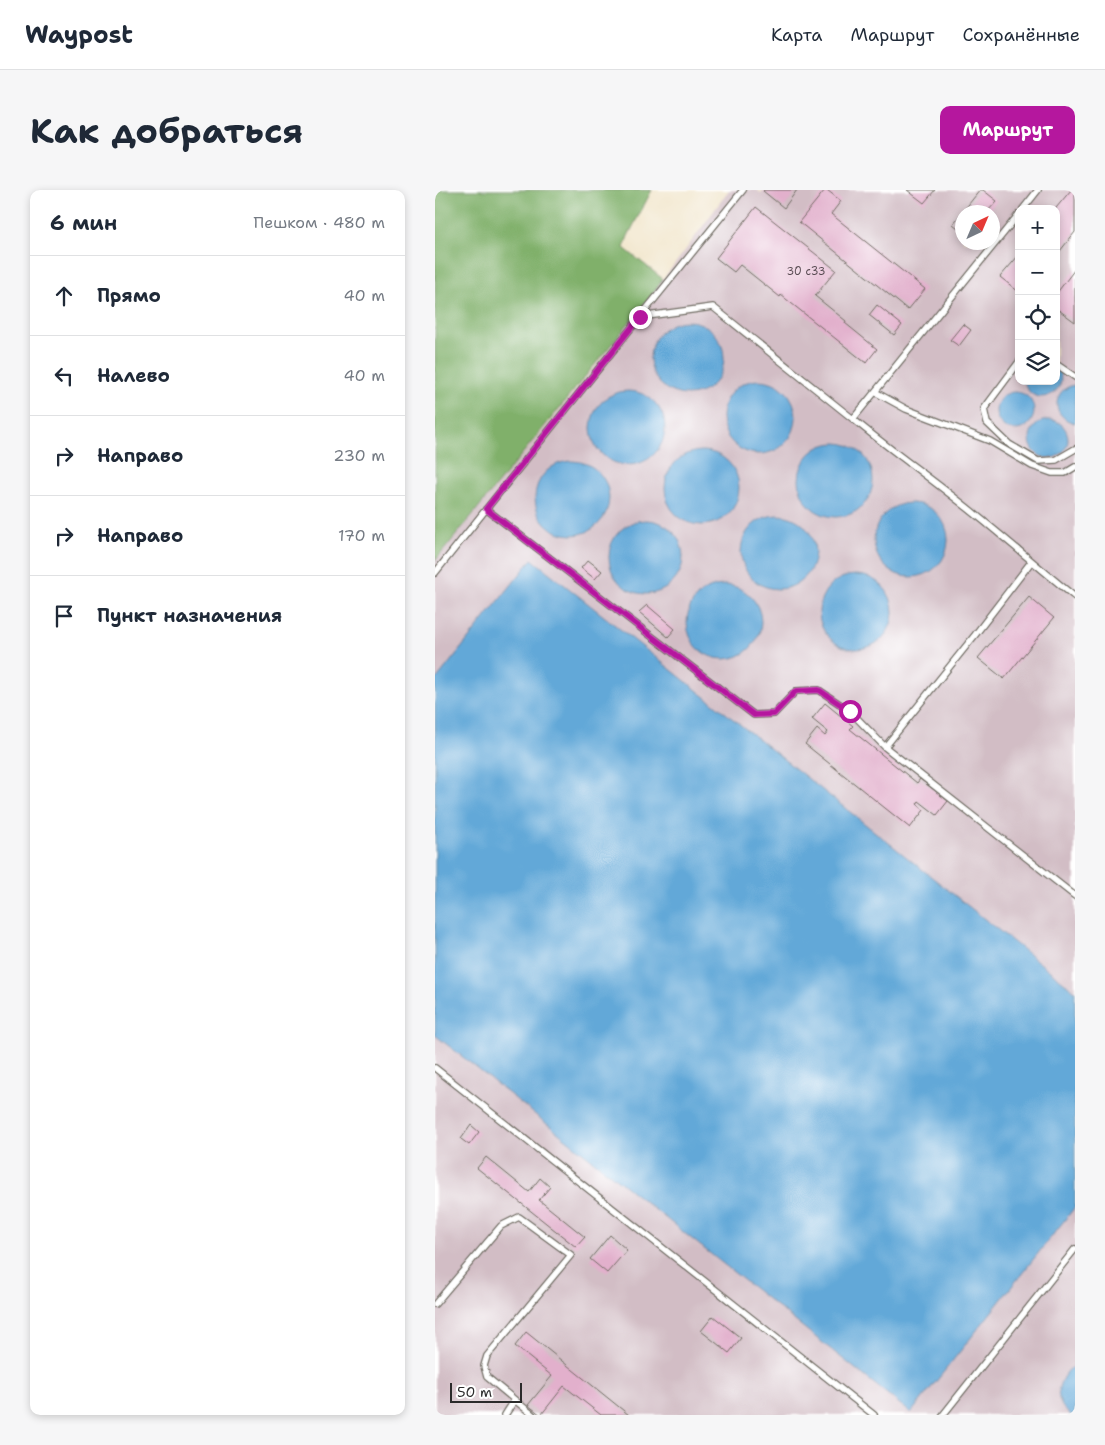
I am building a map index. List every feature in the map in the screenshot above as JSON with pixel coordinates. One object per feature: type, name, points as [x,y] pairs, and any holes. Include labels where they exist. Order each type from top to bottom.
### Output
[{"type":"lane","points":[[435,573],[743,190]]},
{"type":"lane","points":[[1026,205],[1038,190]]},
{"type":"lane","points":[[853,419],[1015,219]]},
{"type":"lane","points":[[640,317],[713,307],[890,450],[979,517],[1075,597]]},
{"type":"lane","points":[[1015,367],[984,409],[987,424],[1009,444],[1038,461],[1056,460],[1075,449]]},
{"type":"lane","points":[[1060,367],[1075,377]]},
{"type":"lane","points":[[875,392],[905,409],[990,441],[1031,466],[1052,473],[1065,473],[1075,467]]},
{"type":"lane","points":[[486,509],[754,715],[774,714],[796,691],[819,690],[850,711],[885,747],[1075,896]]},
{"type":"lane","points":[[885,747],[1031,562]]},
{"type":"lane","points":[[435,1068],[874,1415]]},
{"type":"lane","points":[[435,1304],[501,1226],[519,1217],[571,1255],[487,1356],[484,1366],[487,1377],[533,1415]]},
{"type":"lane","points":[[943,1415],[1075,1249]]},
{"type":"lane","points":[[505,1415],[514,1401]]},
{"type":"shaded area","points":[[729,190],[757,190],[761,193],[763,190],[1075,190],[1075,1415],[435,1415],[435,561],[593,369],[684,252]]},
{"type":"green space","points":[[435,190],[652,190],[628,236],[624,248],[663,279],[435,561]]},
{"type":"water","points":[[680,321],[694,321],[708,327],[718,337],[724,351],[722,372],[708,389],[694,395],[680,395],[666,389],[656,379],[650,365],[650,351],[656,337],[666,327]]},
{"type":"water","points":[[752,380],[766,380],[780,386],[790,396],[796,410],[794,431],[780,448],[766,454],[752,454],[738,448],[728,438],[722,424],[722,410],[728,396],[738,386]]},
{"type":"water","points":[[1026,385],[1059,385],[1050,395],[1043,397],[1035,396],[1028,391]]},
{"type":"water","points":[[1075,385],[1075,423],[1061,416],[1057,404],[1061,392]]},
{"type":"water","points":[[621,391],[635,391],[649,397],[659,407],[665,421],[663,442],[649,459],[635,465],[621,465],[607,459],[597,449],[591,435],[591,421],[597,407],[607,397]]},
{"type":"water","points":[[1015,392],[1028,398],[1034,411],[1028,424],[1015,430],[1002,424],[996,411],[1002,398]]},
{"type":"water","points":[[1049,420],[1062,426],[1068,439],[1062,452],[1049,458],[1036,452],[1030,439],[1036,426]]},
{"type":"water","points":[[829,443],[843,443],[857,449],[867,459],[873,473],[871,494],[857,511],[843,517],[829,517],[815,511],[805,501],[799,487],[799,473],[805,459],[815,449]]},
{"type":"water","points":[[695,451],[709,451],[723,457],[733,467],[739,481],[737,502],[723,519],[709,525],[695,525],[681,519],[671,509],[665,495],[665,481],[671,467],[681,457]]},
{"type":"water","points":[[565,461],[579,461],[593,467],[603,477],[609,491],[607,512],[593,529],[579,535],[565,535],[551,529],[541,519],[535,505],[535,491],[541,477],[551,467]]},
{"type":"water","points":[[904,503],[918,503],[932,509],[942,519],[948,533],[946,554],[932,571],[918,577],[904,577],[890,571],[880,561],[874,547],[874,533],[880,519],[890,509]]},
{"type":"water","points":[[771,515],[785,515],[799,521],[809,531],[815,545],[813,566],[799,583],[785,589],[771,589],[757,583],[747,573],[741,559],[741,545],[747,531],[757,521]]},
{"type":"water","points":[[639,520],[653,520],[667,526],[677,536],[683,550],[681,571],[667,588],[653,594],[639,594],[625,588],[615,578],[609,564],[609,550],[615,536],[625,526]]},
{"type":"water","points":[[532,559],[1075,991],[1075,1207],[911,1413],[435,1035],[435,681]]},
{"type":"water","points":[[849,575],[863,575],[877,581],[887,591],[893,605],[891,626],[877,643],[863,649],[849,649],[835,643],[825,633],[819,619],[819,605],[825,591],[835,581]]},
{"type":"water","points":[[717,585],[731,585],[745,591],[755,601],[761,615],[759,636],[745,653],[731,659],[717,659],[703,653],[693,643],[687,629],[687,615],[693,601],[703,591]]},
{"type":"water","points":[[1075,1365],[1075,1415],[1071,1415],[1061,1403],[1059,1390],[1064,1376]]},
{"type":"building","points":[[764,190],[797,190],[784,208]]},
{"type":"building","points":[[825,190],[841,201],[831,214],[925,289],[908,310],[799,222]]},
{"type":"building","points":[[907,190],[935,190],[924,203]]},
{"type":"building","points":[[980,190],[983,190],[997,201],[993,205],[968,205]]},
{"type":"building","points":[[1071,190],[1075,190],[1075,232],[1060,251],[1060,205]]},
{"type":"building","points":[[756,207],[836,270],[815,296],[877,349],[866,363],[740,265],[734,272],[716,258]]},
{"type":"building","points":[[1015,260],[1015,289],[1000,277]]},
{"type":"building","points":[[1075,269],[1075,322],[1060,311],[1060,289]]},
{"type":"building","points":[[877,305],[902,325],[894,335],[869,315]]},
{"type":"building","points":[[963,324],[971,330],[959,346],[950,340]]},
{"type":"building","points":[[588,560],[602,571],[595,579],[581,568]]},
{"type":"building","points":[[1029,597],[1054,618],[1004,679],[978,658]]},
{"type":"building","points":[[647,605],[675,629],[668,637],[639,612]]},
{"type":"building","points":[[825,703],[853,726],[850,729],[917,783],[920,779],[948,801],[937,815],[919,801],[917,804],[924,810],[910,828],[805,744],[817,729],[825,736],[828,732],[812,719]]},
{"type":"building","points":[[471,1125],[479,1132],[469,1145],[461,1139]]},
{"type":"building","points":[[486,1157],[529,1192],[540,1178],[550,1187],[539,1200],[585,1237],[576,1247],[477,1168]]},
{"type":"building","points":[[610,1235],[627,1250],[607,1273],[590,1259]]},
{"type":"building","points":[[713,1316],[741,1338],[729,1353],[701,1331]]},
{"type":"building","points":[[526,1332],[629,1415],[601,1415],[564,1386],[541,1415],[528,1405],[552,1376],[515,1346]]},
{"type":"route","points":[[640,317],[486,509],[754,715],[774,714],[796,691],[819,690],[850,711]]}]
